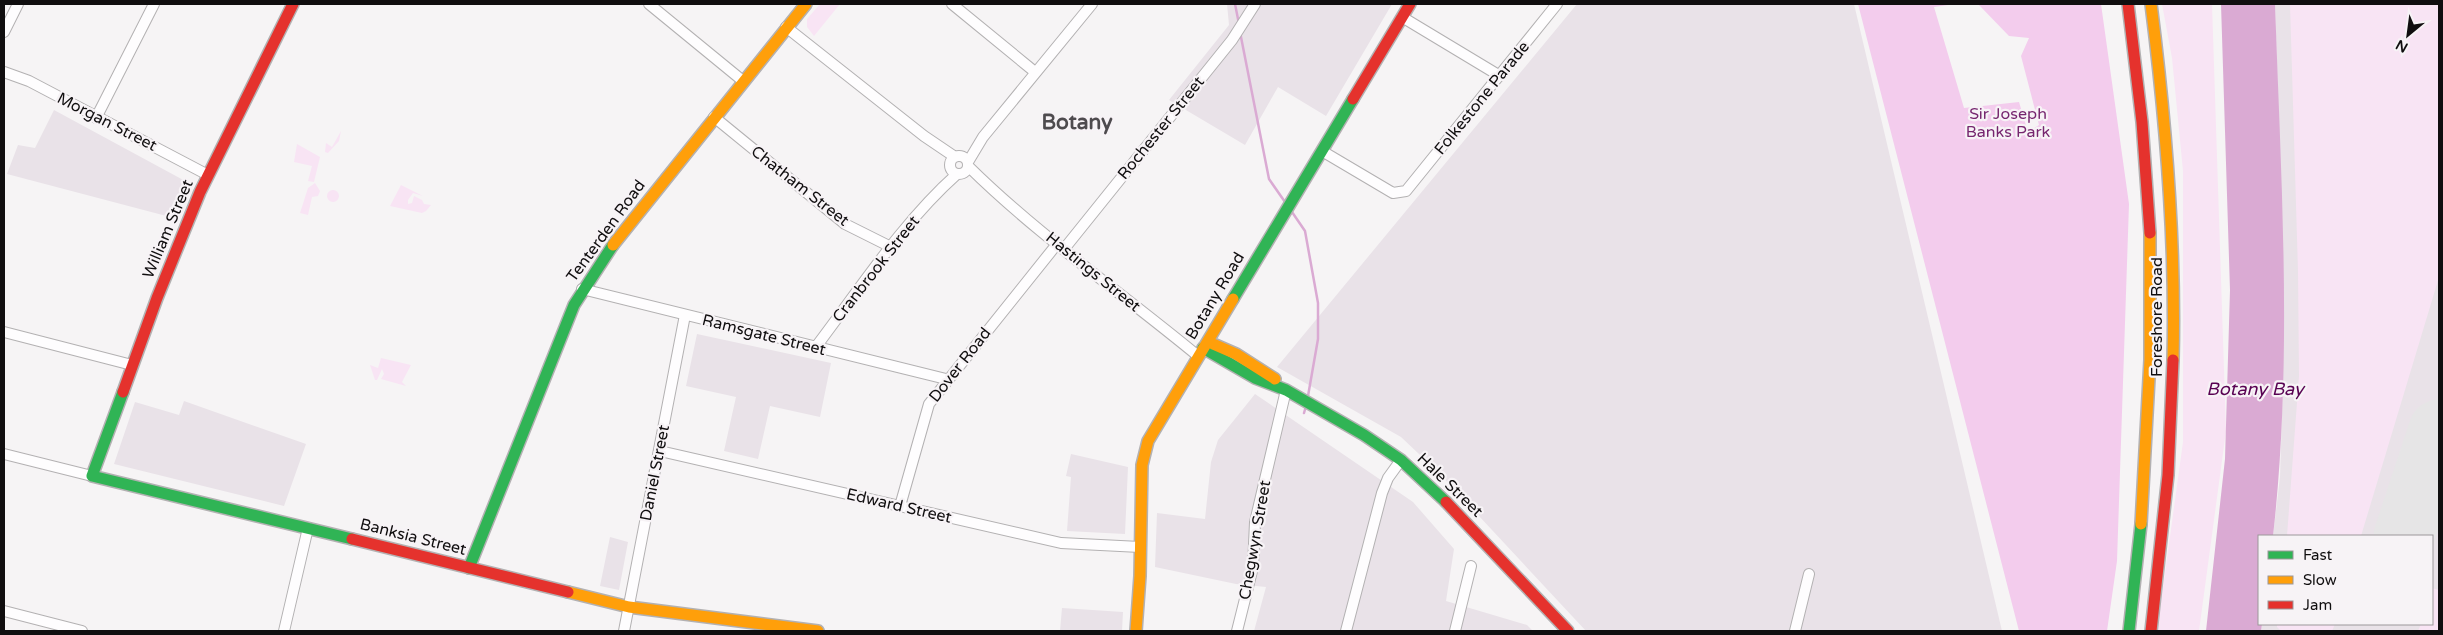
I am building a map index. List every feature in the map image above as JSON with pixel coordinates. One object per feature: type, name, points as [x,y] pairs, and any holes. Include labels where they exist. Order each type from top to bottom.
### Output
[{"type":"street","points":[[4,32],[18,4]]},
{"type":"street","points":[[96,118],[154,4]]},
{"type":"street","name":"William Street","points":[[92,476],[160,290],[208,175],[293,4]]},
{"type":"street","points":[[649,4],[743,81]]},
{"type":"street","name":"Tenterden Road","points":[[469,568],[582,289],[596,268],[714,117],[806,4]]},
{"type":"street","points":[[952,4],[1035,72]]},
{"type":"street","name":"Cranbrook Street","points":[[815,348],[891,247],[1092,4]]},
{"type":"street","name":"Rochester Street","points":[[1061,247],[1232,40],[1255,4]]},
{"type":"street","name":"Botany Road","points":[[1136,631],[1142,464],[1144,453],[1154,429],[1410,4]]},
{"type":"street","name":"Folkestone Parade","points":[[1322,150],[1393,193],[1406,191],[1557,4]]},
{"type":"street","name":"Foreshore Road","points":[[2128,4],[2138,83],[2148,204],[2152,320],[2144,497],[2129,631]]},
{"type":"street","name":"Foreshore Road","points":[[2150,4],[2162,80],[2172,202],[2176,320],[2166,499],[2151,631]]},
{"type":"street","points":[[1402,17],[1500,76]]},
{"type":"street","name":"Hastings Street","points":[[786,27],[990,188],[1061,247],[1203,348]]},
{"type":"street","name":"Morgan Street","points":[[4,72],[29,81],[96,118],[208,175]]},
{"type":"street","name":"Chatham Street","points":[[714,117],[845,224],[891,247]]},
{"type":"street","name":"Dover Road","points":[[900,506],[928,404],[946,379],[1061,247]]},
{"type":"street","name":"Ramsgate Street","points":[[582,289],[946,379]]},
{"type":"street","name":"Daniel Street","points":[[624,631],[685,315]]},
{"type":"street","points":[[4,332],[132,365]]},
{"type":"street","name":"Hale Street","points":[[1203,348],[1255,378],[1286,390],[1364,435],[1398,464],[1428,482],[1568,631]]},
{"type":"street","name":"Chegwyn Street","points":[[1237,631],[1253,567],[1254,522],[1286,390]]},
{"type":"street","name":"Edward Street","points":[[660,451],[1061,543],[1140,548]]},
{"type":"street","name":"Banksia Street","points":[[4,454],[629,607],[818,631]]},
{"type":"street","points":[[1346,631],[1386,481],[1398,464]]},
{"type":"street","points":[[284,631],[308,528]]},
{"type":"street","points":[[1455,631],[1471,566]]},
{"type":"street","points":[[1795,631],[1809,574]]},
{"type":"street","points":[[4,611],[82,631]]},
{"type":"shaded area","points":[[820,4],[840,4],[814,36],[807,27],[807,19]]},
{"type":"shaded area","points":[[1227,4],[1392,4],[1326,116],[1278,87],[1245,145],[1169,100],[1229,25]]},
{"type":"shaded area","points":[[1577,4],[1854,4],[2002,631],[1586,631],[1438,472],[1401,437],[1277,367]]},
{"type":"shaded area","points":[[2162,4],[2212,4],[2226,431],[2199,631],[2157,631],[2183,442],[2183,171],[2172,58]]},
{"type":"shaded area","points":[[2275,4],[2439,4],[2439,631],[2261,631],[2262,625],[2433,625],[2433,535],[2273,535],[2280,477],[2283,383],[2283,260]]},
{"type":"shaded area","points":[[2290,4],[2439,4],[2439,277],[2361,535],[2287,535],[2299,376],[2298,271]]},
{"type":"shaded area","points":[[54,110],[187,182],[174,218],[7,174],[18,145],[35,148]]},
{"type":"shaded area","points":[[341,131],[339,141],[328,153],[325,152],[326,143],[332,147]]},
{"type":"shaded area","points":[[297,144],[320,157],[314,182],[308,181],[312,166],[294,162]]},
{"type":"shaded area","points":[[315,183],[320,191],[318,196],[312,197],[308,215],[300,213],[308,188]]},
{"type":"shaded area","points":[[401,185],[423,196],[413,193],[408,200],[408,204],[412,203],[414,196],[422,200],[424,204],[431,205],[426,211],[422,213],[390,206]]},
{"type":"shaded area","points":[[331,190],[335,190],[339,196],[335,202],[331,202],[327,198],[327,194]]},
{"type":"shaded area","points":[[697,334],[831,363],[820,417],[770,406],[758,459],[724,451],[736,397],[686,386]]},
{"type":"shaded area","points":[[381,358],[411,365],[402,382],[406,386],[381,379],[384,374],[382,369],[377,380],[375,380],[370,365],[378,368]]},
{"type":"shaded area","points":[[1255,394],[1413,502],[1454,549],[1446,601],[1527,625],[1533,631],[1254,631],[1266,587],[1236,584],[1155,567],[1157,513],[1205,519],[1211,462],[1218,440]]},
{"type":"shaded area","points":[[184,401],[306,444],[284,506],[114,464],[135,402],[179,415]]},
{"type":"shaded area","points":[[1071,454],[1128,467],[1125,534],[1067,531],[1071,477],[1066,476]]},
{"type":"shaded area","points":[[610,537],[628,542],[619,590],[600,586]]},
{"type":"shaded area","points":[[2433,588],[2439,590],[2439,631],[2418,631],[2421,625],[2433,625]]},
{"type":"shaded area","points":[[1062,608],[1123,612],[1122,631],[1060,631]]},
{"type":"shaded area","points":[[2277,625],[2335,625],[2332,631],[2281,631]]},
{"type":"green space","name":"Sir Joseph Banks Park","points":[[1858,4],[1955,4],[1934,7],[1964,108],[2019,102],[2028,132],[2039,125],[2021,56],[2029,38],[2009,36],[1978,4],[2101,4],[2129,204],[2117,561],[2107,631],[2019,631]]},
{"type":"water","name":"Botany Bay","points":[[2221,4],[2275,4],[2284,270],[2283,404],[2273,535],[2258,535],[2258,625],[2262,625],[2261,631],[2206,631],[2225,459],[2230,290]]},
{"type":"waterway","points":[[1235,4],[1239,24]]},
{"type":"waterway","points":[[1240,32],[1269,179],[1285,202]]},
{"type":"waterway","points":[[1292,212],[1305,231],[1318,303],[1318,339],[1308,396]]},
{"type":"waterway","points":[[1304,413],[1306,406]]},
{"type":"taxiway","points":[[2437,437],[2435,458],[2439,486]]},
{"type":"runway","points":[[2404,535],[2439,430]]},
{"type":"traffic: fast","points":[[1233,299],[1353,99]]},
{"type":"traffic: fast","points":[[469,568],[574,305],[613,245]]},
{"type":"traffic: fast","points":[[1203,348],[1255,378],[1286,390],[1364,435],[1401,460],[1446,502]]},
{"type":"traffic: fast","points":[[123,392],[92,476],[352,539]]},
{"type":"traffic: fast","points":[[2129,631],[2141,524]]},
{"type":"traffic: slow","points":[[613,245],[806,4]]},
{"type":"traffic: slow","points":[[2151,4],[2169,181],[2173,270],[2173,360]]},
{"type":"traffic: slow","points":[[2141,524],[2150,360],[2150,233]]},
{"type":"traffic: slow","points":[[1136,631],[1140,576],[1142,465],[1148,441],[1233,299]]},
{"type":"traffic: slow","points":[[1213,344],[1236,354],[1275,379]]},
{"type":"traffic: slow","points":[[568,592],[629,607],[818,631]]},
{"type":"traffic: jam","points":[[123,392],[157,298],[200,192],[293,4]]},
{"type":"traffic: jam","points":[[1353,99],[1410,4]]},
{"type":"traffic: jam","points":[[2128,4],[2142,122],[2150,233]]},
{"type":"traffic: jam","points":[[2151,631],[2168,475],[2173,360]]},
{"type":"traffic: jam","points":[[1446,502],[1568,631]]},
{"type":"traffic: jam","points":[[352,539],[568,592]]},
{"type":"district","name":"Botany","points":[[1077,122]]}]
